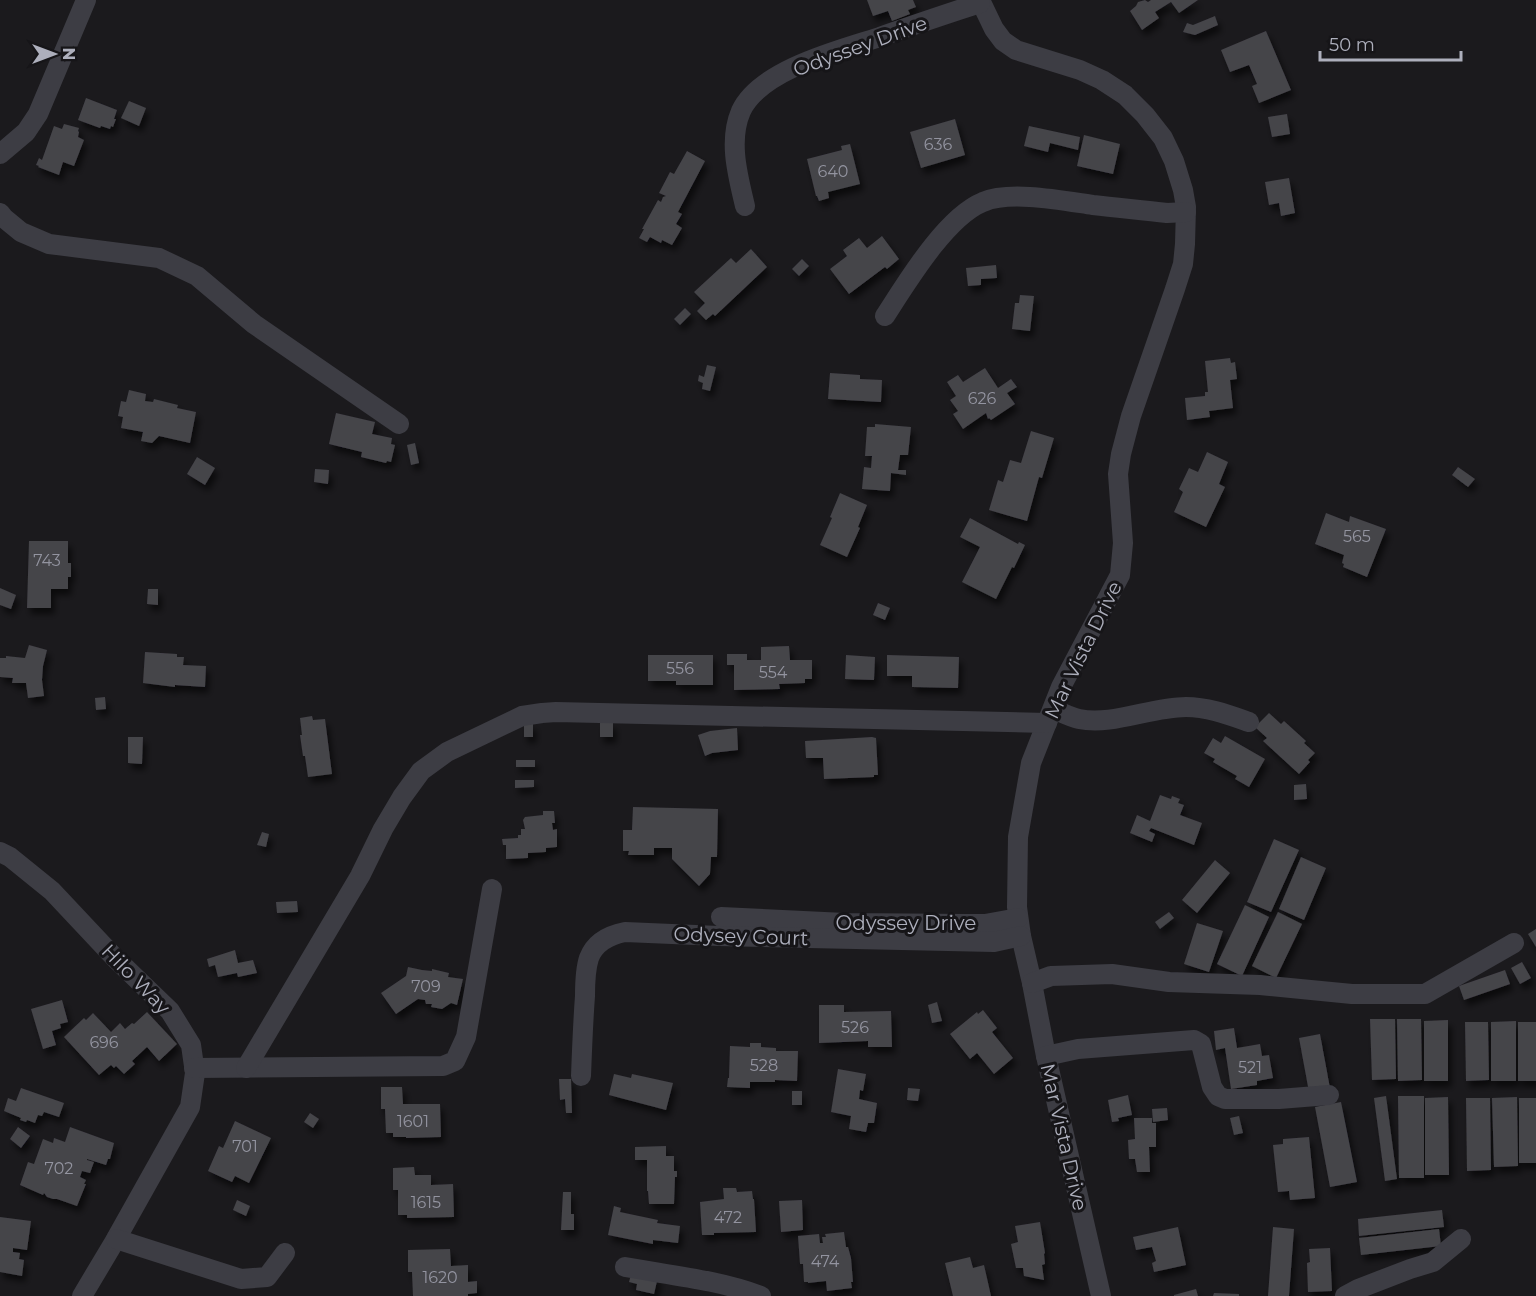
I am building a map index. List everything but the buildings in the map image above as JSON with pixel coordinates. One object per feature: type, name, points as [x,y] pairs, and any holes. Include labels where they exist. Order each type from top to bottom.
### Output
[{"type":"street","points":[[0,154],[26,132],[38,114],[86,0]]},
{"type":"street","name":"Odyssey Drive","points":[[745,206],[735,158],[735,143],[741,112],[749,97],[768,82],[812,59],[980,1]]},
{"type":"street","name":"Mar Vista Drive","points":[[980,1],[994,29],[1003,41],[1016,50],[1080,70],[1102,80],[1125,95],[1145,115],[1162,138],[1174,161],[1184,193],[1186,212],[1182,264],[1131,416],[1121,454],[1118,474],[1123,543],[1120,575],[1061,687],[1031,763],[1018,837],[1019,927],[1101,1296]]},
{"type":"street","points":[[885,316],[899,293],[952,224],[964,213],[984,201],[1019,197],[1041,198],[1167,213],[1186,212]]},
{"type":"street","points":[[0,213],[21,232],[49,244],[159,258],[197,276],[254,324],[399,424]]},
{"type":"street","points":[[246,1068],[360,876],[383,829],[421,771],[447,752],[522,717],[543,712],[556,712],[656,715],[1050,716],[1091,720],[1164,708],[1200,708],[1250,722]]},
{"type":"street","name":"Hilo Way","points":[[0,852],[10,857],[52,891],[114,957],[170,1011],[191,1045],[194,1068],[190,1107],[82,1296]]},
{"type":"street","points":[[194,1068],[443,1066],[455,1061],[466,1036],[492,889]]},
{"type":"street","name":"Odyssey Drive","points":[[721,917],[845,923],[985,924],[1019,927]]},
{"type":"street","name":"Odysey Court","points":[[581,1076],[589,958],[594,949],[606,938],[615,934],[625,932],[994,942],[1019,927]]},
{"type":"street","points":[[1032,983],[1051,976],[1112,974],[1169,982],[1260,985],[1352,994],[1425,994],[1514,943]]},
{"type":"street","points":[[1046,1056],[1084,1048],[1194,1040],[1201,1044],[1212,1087],[1218,1096],[1225,1099],[1279,1099],[1329,1095]]},
{"type":"street","points":[[116,1239],[241,1279],[267,1277],[285,1253]]},
{"type":"street","points":[[1345,1296],[1358,1289],[1433,1262],[1461,1239]]},
{"type":"street","points":[[625,1267],[692,1278],[747,1290],[761,1296]]}]
